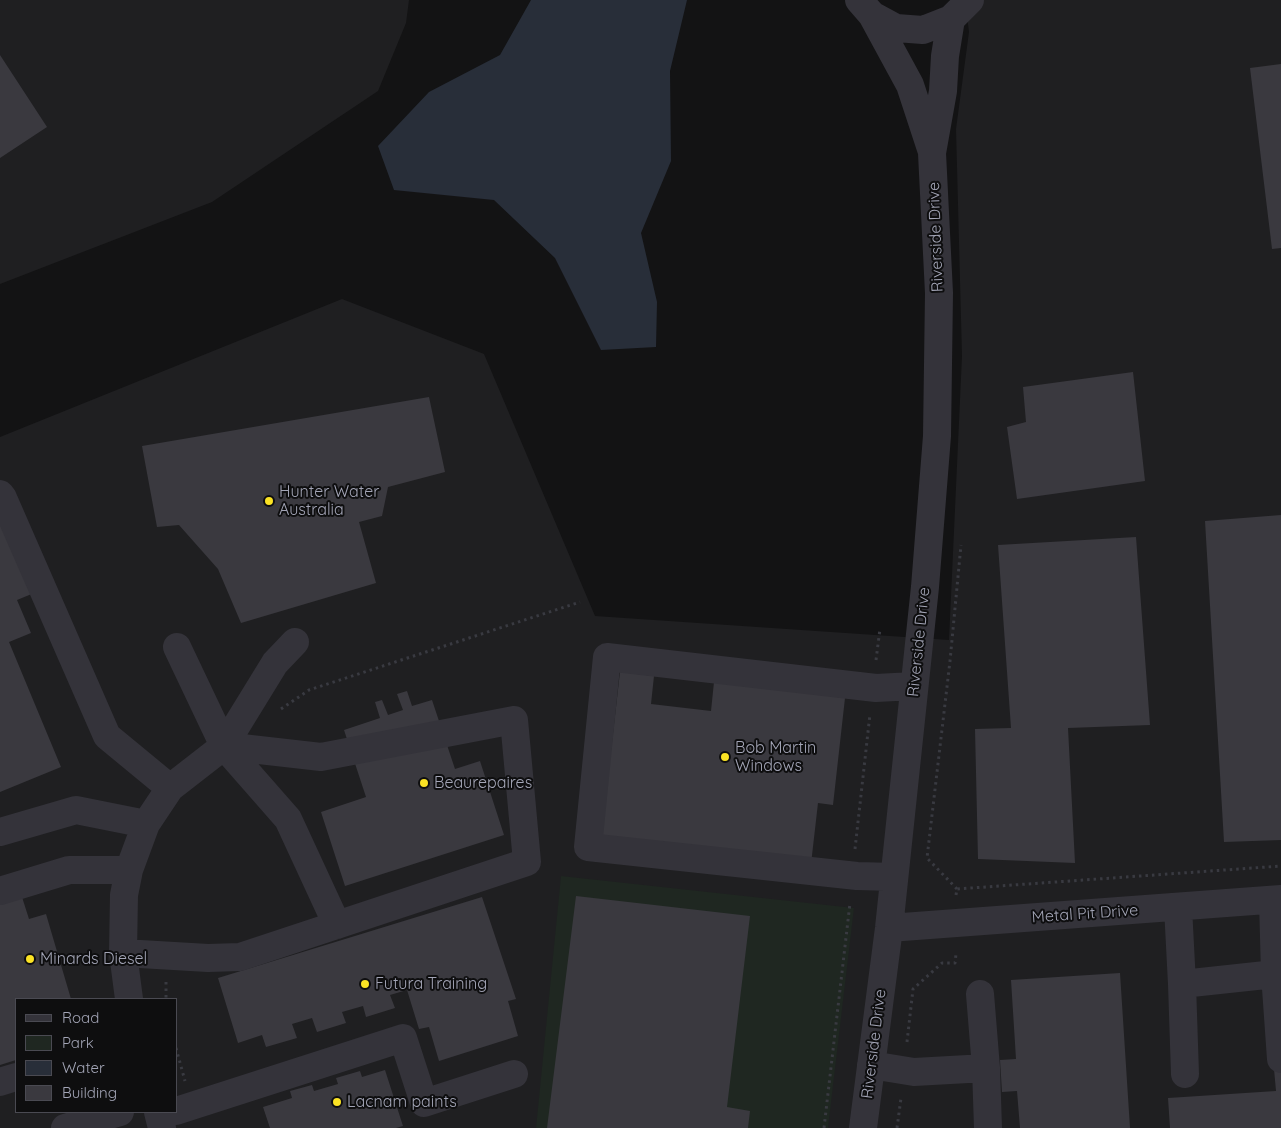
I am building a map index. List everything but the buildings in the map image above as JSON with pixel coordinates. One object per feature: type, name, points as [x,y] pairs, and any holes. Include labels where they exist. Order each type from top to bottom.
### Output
[{"type":"street","points":[[865,8],[896,28],[923,30],[951,20],[970,0]]},
{"type":"street","name":"Riverside Drive","points":[[865,8],[910,86],[932,153]]},
{"type":"street","name":"Riverside Drive","points":[[863,1128],[889,928],[925,587],[937,436],[939,292],[932,153],[943,90],[951,20]]},
{"type":"street","points":[[0,494],[4,498],[107,736],[170,788]]},
{"type":"street","points":[[129,998],[123,953],[124,894],[129,870],[146,824],[170,788],[224,746],[275,663],[295,642]]},
{"type":"street","points":[[177,647],[224,746],[288,819],[337,925]]},
{"type":"street","points":[[894,877],[857,876],[588,847],[608,657],[876,688],[914,686]]},
{"type":"street","points":[[123,953],[208,958],[240,957],[527,862],[514,720],[321,757],[224,746]]},
{"type":"street","points":[[0,832],[76,810],[146,824]]},
{"type":"street","points":[[0,891],[69,870],[129,870]]},
{"type":"street","points":[[1277,900],[1275,974],[1281,1059]]},
{"type":"street","name":"Metal Pit Drive","points":[[889,928],[1277,900]]},
{"type":"street","points":[[1178,907],[1185,1074]]},
{"type":"street","points":[[1182,984],[1275,974]]},
{"type":"street","points":[[980,994],[986,1068],[988,1128]]},
{"type":"street","points":[[178,1112],[403,1038],[424,1103],[514,1074]]},
{"type":"street","points":[[871,1065],[914,1072],[986,1068]]},
{"type":"street","points":[[0,1082],[15,1077]]},
{"type":"street","points":[[65,1128],[117,1113]]},
{"type":"path","points":[[961,545],[950,661],[927,858],[957,889],[1281,866]]},
{"type":"path","points":[[278,710],[309,690],[580,602]]},
{"type":"path","points":[[956,895],[957,889]]},
{"type":"path","points":[[897,1128],[913,989],[942,964],[955,962],[956,954]]},
{"type":"shaded area","points":[[0,0],[409,0],[406,23],[378,91],[212,202],[0,284]]},
{"type":"shaded area","points":[[965,0],[1281,0],[1281,1128],[0,1128],[0,437],[342,299],[484,354],[595,616],[949,640],[962,356],[956,129],[969,32]]},
{"type":"green space","points":[[561,876],[854,908],[828,1128],[536,1128]]},
{"type":"water","points":[[531,0],[687,0],[670,71],[671,161],[641,233],[657,302],[656,347],[601,350],[555,258],[494,200],[394,190],[378,146],[429,92],[500,55]]},
{"type":"place","name":"Hunter Water Australia","points":[[269,501]]},
{"type":"place","name":"Bob Martin Windows","points":[[725,757]]},
{"type":"place","name":"Beaurepaires","points":[[424,783]]},
{"type":"place","name":"Minards Diesel","points":[[30,959]]},
{"type":"place","name":"Futura Training","points":[[365,984]]},
{"type":"place","name":"Lacnam paints","points":[[337,1102]]}]
